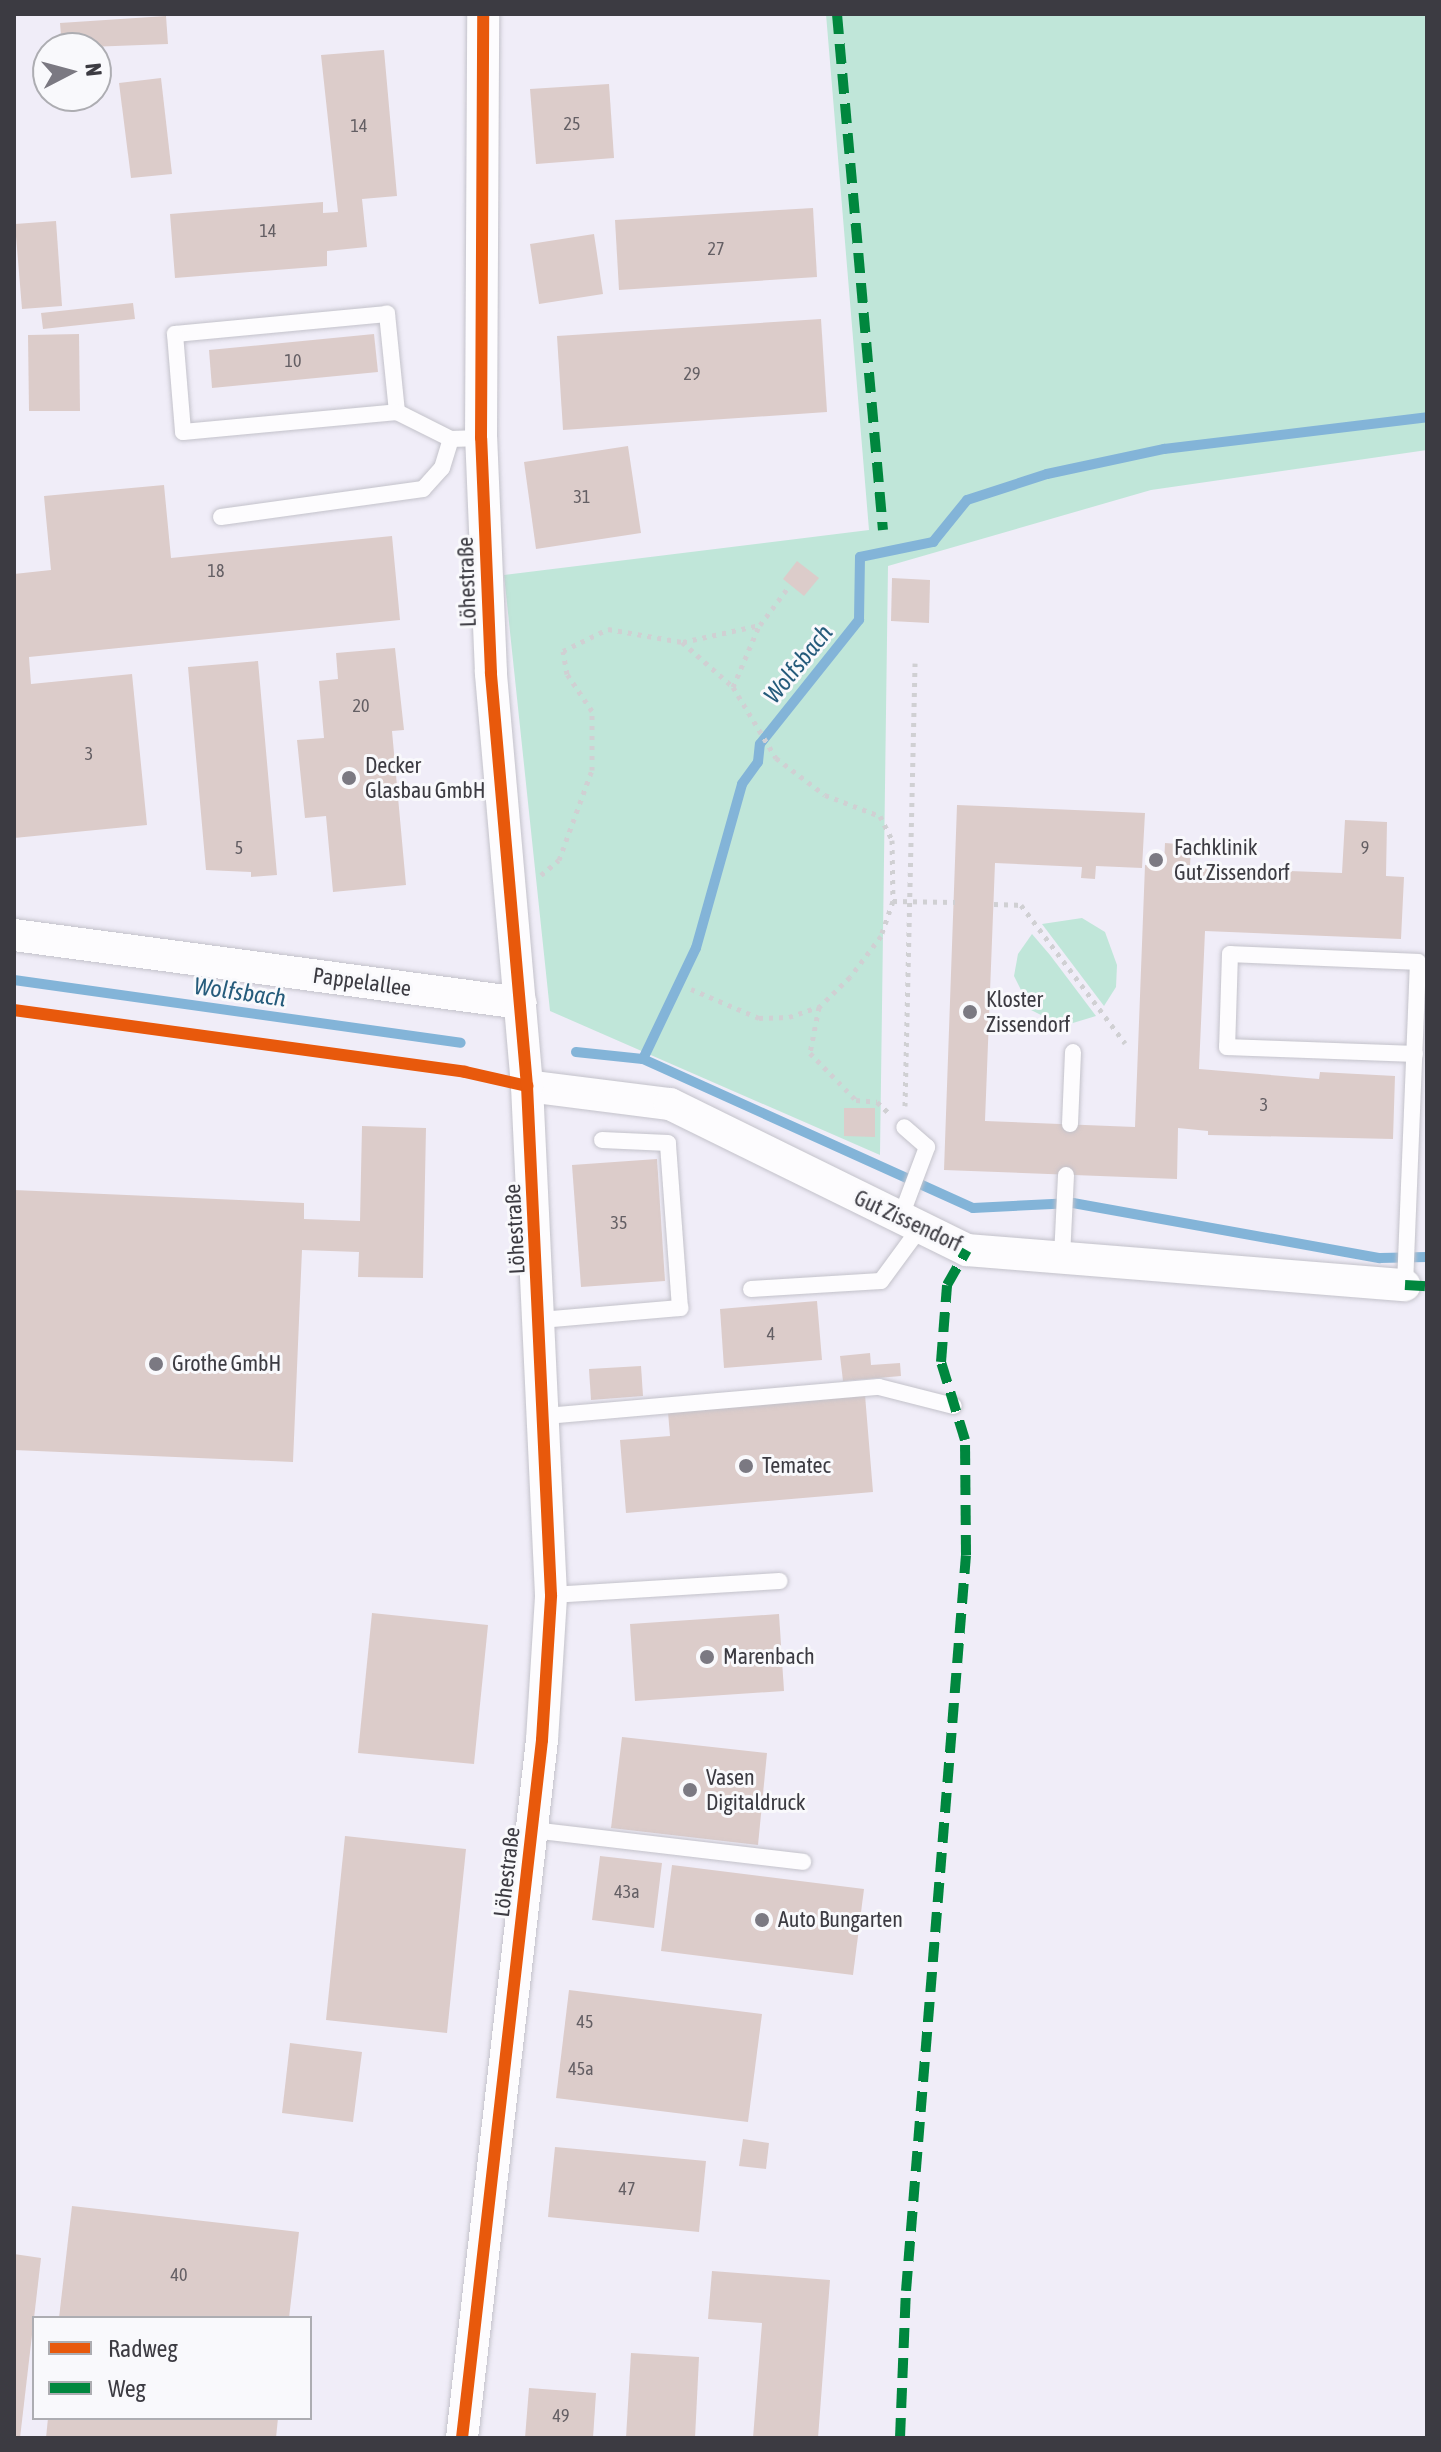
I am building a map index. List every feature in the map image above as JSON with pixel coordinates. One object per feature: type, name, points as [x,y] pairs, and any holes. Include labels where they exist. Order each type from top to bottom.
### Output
[{"type":"street","name":"Löhestraße","points":[[462,2438],[532,1830],[551,1595],[546,1416],[527,1086],[491,673],[466,438],[483,14]]},
{"type":"street","name":"Pappelallee","points":[[14,935],[520,1003]]},
{"type":"street","name":"Gut Zissendorf","points":[[527,1086],[670,1104],[910,1214],[967,1250],[1405,1280]]},
{"type":"lane","points":[[221,517],[423,489],[466,438],[397,412],[183,432],[175,334],[387,314],[397,412]]},
{"type":"lane","points":[[1405,1280],[1415,1054],[1418,962],[1230,954],[1227,1047],[1415,1054]]},
{"type":"lane","points":[[1070,1124],[1073,1052]]},
{"type":"lane","points":[[751,1289],[881,1281],[910,1214],[927,1147],[904,1127]]},
{"type":"lane","points":[[540,1320],[680,1308],[668,1143],[602,1140]]},
{"type":"lane","points":[[1062,1257],[1066,1181]]},
{"type":"lane","points":[[546,1416],[879,1387],[954,1406]]},
{"type":"lane","points":[[551,1595],[780,1581]]},
{"type":"lane","points":[[532,1830],[803,1862]]},
{"type":"path","points":[[733,687],[760,625],[787,589]]},
{"type":"path","points":[[512,898],[559,860],[592,770],[592,711],[567,674],[563,651],[608,629],[682,642],[760,625]]},
{"type":"path","points":[[682,642],[733,687],[776,758],[825,795],[880,816],[892,840],[893,901],[881,936],[850,977],[819,1007],[789,1017],[759,1018],[691,989]]},
{"type":"path","points":[[904,1127],[912,902],[915,663]]},
{"type":"path","points":[[893,901],[955,902]]},
{"type":"path","points":[[994,904],[1021,905],[1125,1043]]},
{"type":"path","points":[[819,1007],[810,1053],[856,1100],[877,1102],[904,1127]]},
{"type":"green space","points":[[826,14],[1427,14],[1427,450],[1151,490],[888,566],[880,1155],[550,1011],[504,575],[869,530]]},
{"type":"green space","points":[[1082,918],[1105,932],[1117,965],[1116,987],[1104,1006],[1042,924]]},
{"type":"green space","points":[[1032,934],[1096,1016],[1063,1026],[1031,1010],[1014,976],[1018,954]]},
{"type":"building","points":[[166,16],[168,44],[112,46],[112,32],[61,32],[60,23]]},
{"type":"building","points":[[384,50],[397,196],[362,199],[367,247],[327,251],[327,266],[175,278],[170,214],[323,202],[323,213],[338,212],[321,55]]},
{"type":"building","points":[[161,78],[172,174],[131,178],[119,83]]},
{"type":"building","points":[[609,84],[614,158],[536,164],[530,89]]},
{"type":"building","points":[[813,208],[817,277],[619,290],[615,220]]},
{"type":"building","points":[[56,221],[62,306],[22,309],[15,224]]},
{"type":"building","points":[[594,234],[603,294],[539,304],[530,244]]},
{"type":"building","points":[[133,303],[135,319],[43,329],[41,313]]},
{"type":"building","points":[[821,319],[827,412],[563,430],[557,336]]},
{"type":"building","points":[[79,334],[80,411],[29,411],[28,335]]},
{"type":"building","points":[[374,334],[378,372],[212,388],[209,350]]},
{"type":"building","points":[[628,446],[641,533],[536,549],[524,462]]},
{"type":"building","points":[[164,485],[171,558],[392,536],[400,620],[29,657],[31,684],[132,674],[147,825],[14,838],[14,574],[51,570],[44,496]]},
{"type":"building","points":[[797,561],[819,578],[804,596],[783,579]]},
{"type":"building","points":[[892,578],[930,580],[929,623],[891,621]]},
{"type":"building","name":"Decker Glasbau GmbH","points":[[395,648],[404,730],[392,731],[406,885],[333,892],[326,816],[305,818],[297,740],[324,738],[319,681],[338,679],[336,653]]},
{"type":"building","points":[[258,661],[277,875],[251,877],[251,872],[206,870],[188,667]]},
{"type":"building","points":[[957,805],[1145,813],[1142,868],[1096,866],[1095,879],[1081,878],[1082,867],[995,863],[985,1121],[1135,1127],[1145,865],[1164,866],[1165,843],[1191,845],[1190,867],[1342,873],[1345,820],[1387,822],[1386,876],[1404,877],[1401,939],[1205,931],[1199,1069],[1319,1079],[1320,1072],[1395,1076],[1393,1139],[1208,1135],[1208,1131],[1178,1128],[1177,1179],[944,1170]]},
{"type":"building","points":[[844,1108],[875,1108],[875,1137],[844,1136]]},
{"type":"building","name":"Grothe GmbH","points":[[362,1126],[426,1128],[423,1278],[358,1277],[359,1252],[302,1250],[293,1462],[14,1450],[14,1190],[304,1203],[304,1219],[360,1221]]},
{"type":"building","points":[[657,1159],[665,1281],[581,1287],[572,1165]]},
{"type":"building","points":[[817,1301],[822,1360],[724,1368],[720,1309]]},
{"type":"building","points":[[870,1353],[871,1365],[900,1363],[901,1376],[843,1381],[840,1356]]},
{"type":"building","points":[[641,1366],[643,1396],[591,1400],[589,1369]]},
{"type":"building","name":"Tematec","points":[[865,1395],[873,1492],[626,1513],[620,1440],[670,1436],[668,1412]]},
{"type":"building","points":[[372,1613],[488,1625],[474,1764],[358,1753]]},
{"type":"building","name":"Marenbach","points":[[779,1614],[784,1691],[635,1701],[630,1624]]},
{"type":"building","name":"Vasen Digitaldruck","points":[[622,1737],[767,1753],[758,1845],[611,1828]]},
{"type":"building","points":[[345,1836],[466,1849],[447,2033],[326,2020]]},
{"type":"building","points":[[600,1856],[662,1863],[654,1928],[592,1920]]},
{"type":"building","name":"Auto Bungarten","points":[[672,1865],[864,1889],[853,1975],[661,1951]]},
{"type":"building","points":[[569,1990],[762,2014],[748,2122],[556,2098]]},
{"type":"building","points":[[290,2043],[362,2052],[353,2122],[282,2113]]},
{"type":"building","points":[[743,2139],[769,2143],[766,2169],[739,2166]]},
{"type":"building","points":[[555,2147],[706,2161],[699,2232],[548,2217]]},
{"type":"building","points":[[72,2206],[299,2232],[289,2316],[59,2316]]},
{"type":"building","points":[[14,2254],[41,2258],[20,2438],[14,2438]]},
{"type":"building","points":[[712,2271],[830,2280],[818,2438],[753,2438],[762,2323],[708,2319]]},
{"type":"building","points":[[631,2353],[699,2357],[695,2438],[626,2438]]},
{"type":"building","points":[[529,2388],[596,2393],[593,2438],[525,2438]]},
{"type":"building","points":[[48,2420],[278,2420],[276,2438],[46,2438]]},
{"type":"waterway","name":"Wolfsbach","points":[[576,1052],[643,1059],[696,948],[742,784],[758,762],[760,744],[859,620],[860,557],[933,542],[967,500],[1047,474],[1164,449],[1427,417]]},
{"type":"waterway","name":"Wolfsbach","points":[[14,980],[461,1043]]},
{"type":"waterway","points":[[643,1059],[973,1208],[1073,1203],[1380,1258],[1427,1257]]},
{"type":"marked path","points":[[837,14],[883,530]]},
{"type":"marked path","points":[[900,2438],[906,2291],[966,1555],[965,1440],[941,1362],[947,1285],[967,1250]]},
{"type":"marked path","points":[[1405,1285],[1427,1286]]},
{"type":"cycle path","points":[[462,2438],[542,1740],[551,1595],[527,1086],[491,673],[481,438],[483,14]]},
{"type":"cycle path","points":[[14,1010],[465,1072],[527,1086]]},
{"type":"place","name":"Decker Glasbau GmbH","points":[[349,778]]},
{"type":"place","name":"Fachklinik Gut Zissendorf","points":[[1156,860]]},
{"type":"place","name":"Kloster Zissendorf","points":[[970,1012]]},
{"type":"place","name":"Grothe GmbH","points":[[156,1364]]},
{"type":"place","name":"Tematec","points":[[746,1466]]},
{"type":"place","name":"Marenbach","points":[[707,1657]]},
{"type":"place","name":"Vasen Digitaldruck","points":[[690,1790]]},
{"type":"place","name":"Auto Bungarten","points":[[762,1920]]}]
